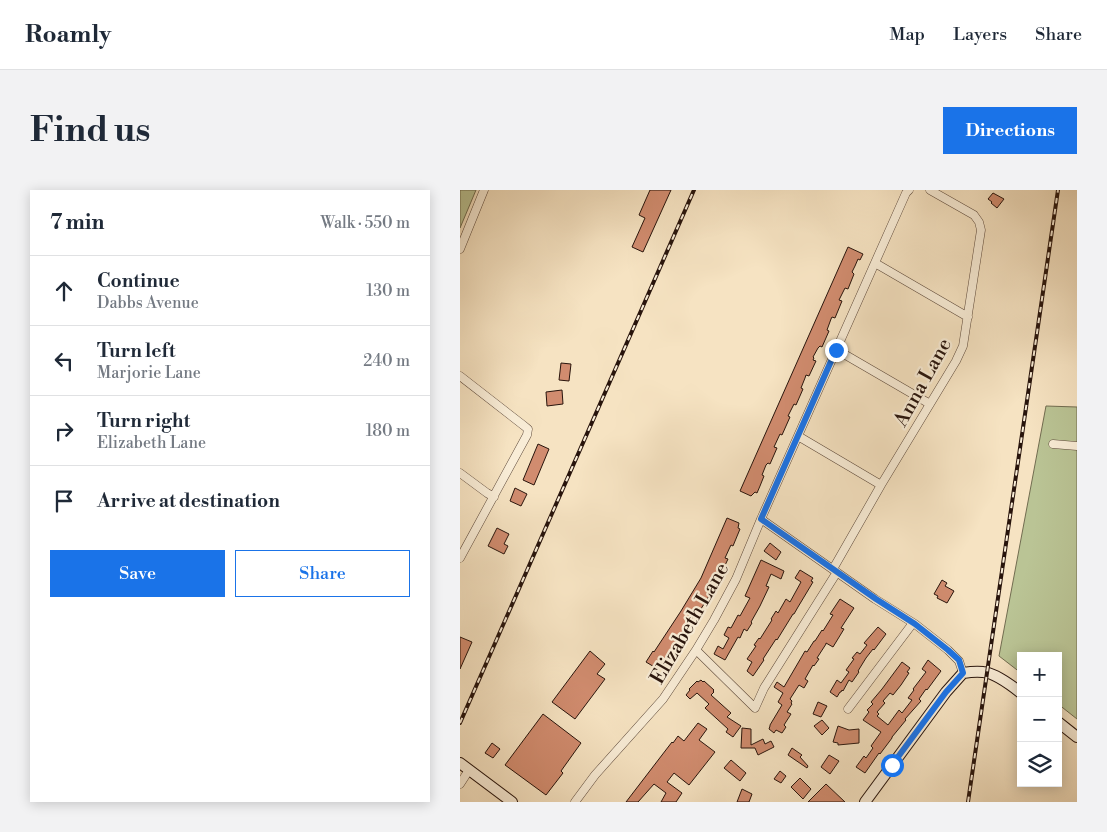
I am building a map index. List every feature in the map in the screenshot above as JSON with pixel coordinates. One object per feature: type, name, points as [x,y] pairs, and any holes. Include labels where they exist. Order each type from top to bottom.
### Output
[{"type":"street","points":[[460,249],[484,190]]},
{"type":"street","name":"Anna Lane","points":[[696,650],[755,708],[764,688],[835,570],[881,485],[956,361],[963,346],[981,230],[980,222],[974,215],[930,190]]},
{"type":"street","name":"Elizabeth Lane","points":[[575,802],[595,775],[663,700],[714,620],[736,579],[907,192]]},
{"type":"street","points":[[875,263],[968,317]]},
{"type":"street","points":[[836,350],[930,404]]},
{"type":"street","points":[[460,376],[528,429],[527,435],[460,558]]},
{"type":"street","points":[[798,436],[881,485]]},
{"type":"street","points":[[1053,444],[1077,446]]},
{"type":"street","points":[[460,473],[494,497]]},
{"type":"street","points":[[761,519],[913,623],[959,660],[963,673]]},
{"type":"street","points":[[848,709],[913,623]]},
{"type":"street","points":[[865,802],[946,692],[963,673],[987,672],[1017,690]]},
{"type":"street","points":[[1062,725],[1077,737]]},
{"type":"street","points":[[460,763],[512,802]]},
{"type":"street","points":[[460,784],[469,770]]},
{"type":"green space","points":[[460,190],[476,190],[460,228]]},
{"type":"green space","points":[[1046,406],[1077,407],[1077,719],[1062,707],[1062,652],[1017,652],[1017,670],[999,656]]},
{"type":"building","points":[[650,190],[671,190],[643,252],[632,247],[645,218],[639,215]]},
{"type":"building","points":[[993,193],[1004,199],[997,208],[988,199]]},
{"type":"building","points":[[848,247],[863,254],[860,260],[858,259],[852,272],[854,274],[848,289],[845,288],[839,300],[842,301],[835,318],[832,317],[831,319],[827,330],[829,331],[822,347],[818,348],[813,357],[813,360],[816,361],[809,376],[806,375],[801,388],[803,389],[796,405],[794,404],[788,416],[790,417],[782,435],[780,434],[774,447],[777,448],[770,464],[766,465],[757,493],[755,492],[751,496],[740,491]]},
{"type":"building","points":[[561,363],[571,364],[569,381],[559,380]]},
{"type":"building","points":[[562,390],[563,404],[547,406],[546,392]]},
{"type":"building","points":[[538,444],[549,449],[534,485],[523,480]]},
{"type":"building","points":[[515,488],[527,494],[521,506],[510,501]]},
{"type":"building","points":[[727,518],[739,523],[738,528],[740,529],[733,546],[731,545],[725,558],[728,559],[719,578],[714,579],[707,593],[709,596],[689,623],[691,624],[681,639],[679,638],[670,658],[663,666],[661,664],[656,668],[646,662],[701,578]]},
{"type":"building","points":[[497,528],[509,534],[504,544],[508,546],[504,554],[488,546]]},
{"type":"building","points":[[770,543],[781,552],[776,560],[764,551]]},
{"type":"building","points":[[761,560],[784,571],[781,579],[771,574],[766,586],[769,587],[752,623],[747,631],[744,629],[740,638],[738,637],[725,660],[714,654],[718,646],[723,649],[729,638],[724,635],[728,627],[731,628],[750,598],[745,596]]},
{"type":"building","points":[[800,570],[813,578],[811,581],[813,582],[753,676],[747,671],[752,662],[747,659],[776,611],[778,613],[786,599],[790,602],[801,582],[795,578]]},
{"type":"building","points":[[942,580],[947,583],[945,586],[954,591],[947,603],[937,598],[938,596],[934,594]]},
{"type":"building","points":[[840,599],[854,608],[841,628],[844,629],[833,647],[826,643],[817,658],[819,659],[805,679],[808,681],[804,688],[799,685],[790,699],[792,704],[787,712],[791,714],[784,725],[786,727],[782,733],[776,730],[774,733],[769,729],[782,705],[778,702],[783,693],[774,687],[777,682],[784,687],[805,651],[807,652],[823,631],[833,615],[830,614]]},
{"type":"building","points":[[878,627],[886,634],[866,658],[852,682],[849,680],[837,697],[830,692],[837,680],[841,683],[849,672],[846,670],[854,659],[852,658],[857,652],[860,654],[867,645],[864,643]]},
{"type":"building","points":[[460,637],[472,642],[460,669]]},
{"type":"building","points":[[590,651],[605,664],[597,674],[605,679],[575,719],[552,702]]},
{"type":"building","points":[[928,660],[941,671],[919,699],[921,701],[905,719],[865,773],[856,767],[864,756],[866,758],[873,748],[871,746],[881,732],[863,720],[869,712],[867,710],[873,704],[871,702],[902,662],[910,668],[901,685],[893,695],[890,693],[883,701],[885,703],[877,712],[879,714],[877,716],[888,725],[899,710],[902,713],[912,700],[908,698],[926,672],[922,669]]},
{"type":"building","points":[[701,680],[714,690],[711,695],[731,713],[727,717],[741,726],[733,737],[726,732],[728,729],[705,708],[709,704],[697,693],[690,699],[686,695],[697,681]]},
{"type":"building","points":[[818,702],[827,706],[821,717],[813,714]]},
{"type":"building","points":[[543,714],[581,743],[561,771],[563,773],[546,795],[505,765]]},
{"type":"building","points":[[822,720],[829,728],[822,735],[814,726]]},
{"type":"building","points":[[698,723],[707,729],[699,740],[715,752],[689,785],[674,773],[667,782],[682,793],[676,802],[661,802],[666,793],[654,784],[638,802],[626,802],[672,742],[678,736],[684,741]]},
{"type":"building","points":[[838,726],[849,730],[859,729],[859,743],[838,745],[838,743],[833,742]]},
{"type":"building","points":[[742,728],[751,729],[751,745],[763,739],[765,744],[771,741],[774,747],[758,755],[755,748],[741,748]]},
{"type":"building","points":[[492,743],[500,749],[493,758],[485,753]]},
{"type":"building","points":[[792,748],[802,755],[800,757],[808,766],[807,768],[788,755]]},
{"type":"building","points":[[829,755],[839,761],[830,774],[821,767]]},
{"type":"building","points":[[731,760],[746,773],[740,781],[724,768]]},
{"type":"building","points":[[780,771],[786,776],[781,783],[774,779]]},
{"type":"building","points":[[800,778],[811,789],[803,799],[791,787]]},
{"type":"building","points":[[826,784],[845,802],[808,802]]},
{"type":"building","points":[[742,789],[752,794],[749,802],[737,802]]},
{"type":"railway","points":[[460,723],[694,190]]},
{"type":"railway","points":[[968,802],[1058,190]]},
{"type":"route","points":[[836,350],[761,519],[915,624],[959,660],[963,673],[946,692],[892,765]]}]
